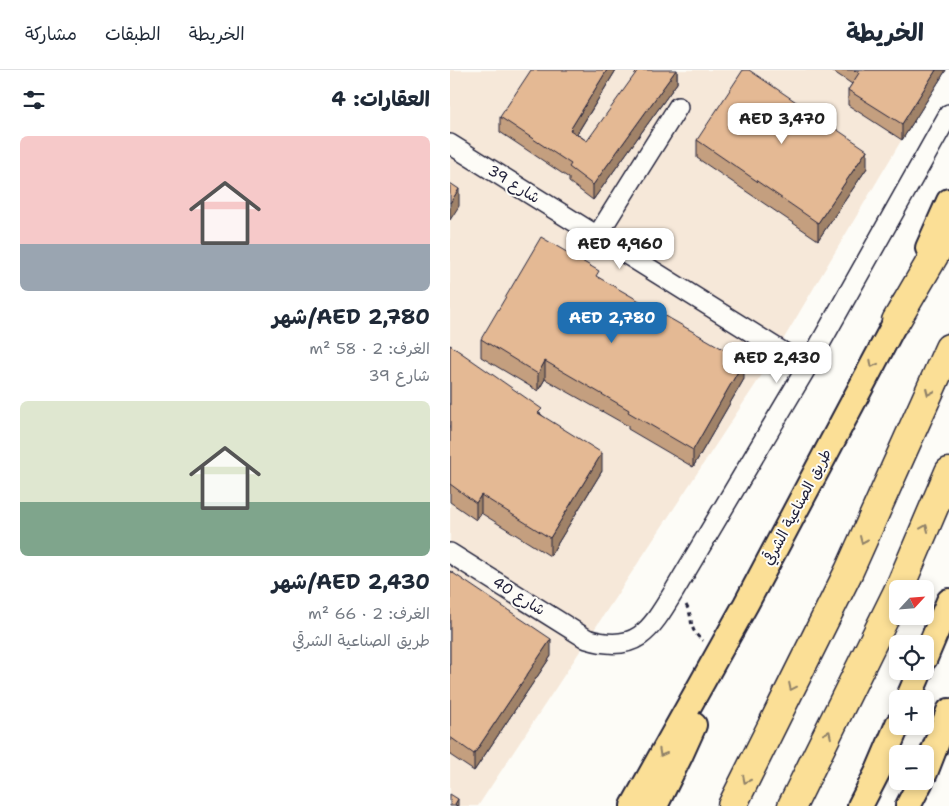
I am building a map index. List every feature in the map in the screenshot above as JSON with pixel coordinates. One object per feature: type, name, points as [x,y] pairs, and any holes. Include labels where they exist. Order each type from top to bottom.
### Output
[{"type":"highway","points":[[896,321],[949,230]]},
{"type":"highway","points":[[732,806],[760,754],[849,571],[949,348]]},
{"type":"highway","points":[[902,580],[949,472]]},
{"type":"highway","points":[[792,806],[889,609]]},
{"type":"main road","name":"طريق الصناعية الشرقي","points":[[639,805],[718,653],[746,604],[896,321],[949,201]]},
{"type":"main road","points":[[934,637],[949,601]]},
{"type":"main road","points":[[639,805],[680,756],[746,604]]},
{"type":"main road","points":[[934,750],[949,711]]},
{"type":"main road","points":[[860,806],[893,735]]},
{"type":"main road","points":[[908,806],[916,790]]},
{"type":"street","points":[[597,236],[678,107]]},
{"type":"street","points":[[673,593],[807,367],[949,114]]},
{"type":"street","name":"شارع 39","points":[[450,144],[807,367]]},
{"type":"street","name":"شارع 40","points":[[450,553],[587,639],[603,644],[618,644],[633,640],[646,631],[657,620],[673,593]]},
{"type":"path","points":[[673,593],[686,604],[690,612],[693,632],[718,653]]},
{"type":"shaded area","points":[[450,70],[943,70],[767,367],[478,806],[450,806]]},
{"type":"building","points":[[531,70],[607,70],[570,130],[587,141],[638,70],[676,70],[593,185],[569,167],[571,164],[500,117]]},
{"type":"building","points":[[743,70],[749,70],[867,150],[818,223],[697,140]]},
{"type":"building","points":[[854,70],[936,70],[902,124],[848,90],[859,73]]},
{"type":"building","points":[[450,183],[459,189],[450,203]]},
{"type":"building","points":[[541,237],[599,271],[596,276],[744,361],[693,450],[545,361],[538,374],[481,339]]},
{"type":"building","points":[[450,345],[542,409],[538,413],[602,453],[550,538],[481,495],[476,503],[450,484]]},
{"type":"building","points":[[450,571],[551,639],[474,754],[450,737]]},
{"type":"building","points":[[450,794],[458,799],[455,804],[457,806],[450,806]]}]
